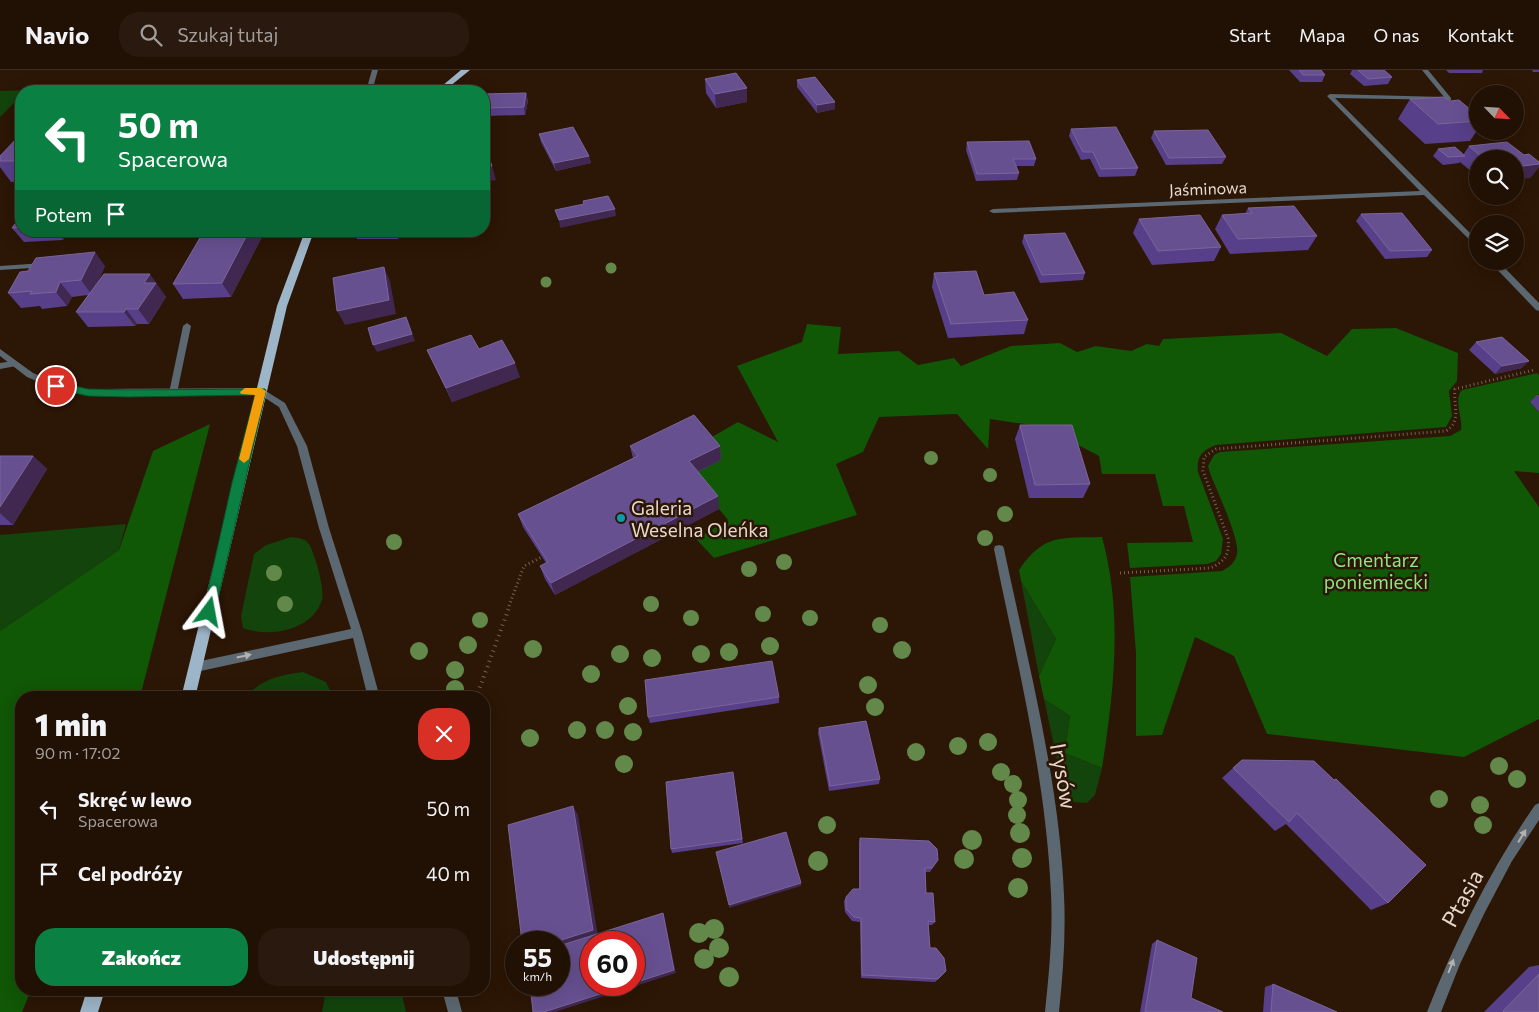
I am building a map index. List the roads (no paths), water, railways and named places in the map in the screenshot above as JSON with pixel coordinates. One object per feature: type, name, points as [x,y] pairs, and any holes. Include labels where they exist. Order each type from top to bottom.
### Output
[{"type":"main road","points":[[447,85],[466,70]]},
{"type":"main road","points":[[190,691],[238,483],[282,306],[308,237]]},
{"type":"main road","points":[[89,1012],[94,996]]},
{"type":"street","points":[[370,85],[375,70]]},
{"type":"street","points":[[1425,70],[1449,99],[1330,96],[1469,237]]},
{"type":"street","name":"Jaśminowa","points":[[992,211],[1425,193]]},
{"type":"street","points":[[0,268],[45,265]]},
{"type":"street","points":[[1502,270],[1539,308]]},
{"type":"street","points":[[173,394],[187,326]]},
{"type":"street","points":[[0,352],[13,364],[30,375],[56,386],[88,392],[173,394],[261,391],[282,405],[302,446],[324,528],[358,632],[372,691]]},
{"type":"street","points":[[0,366],[13,364]]},
{"type":"street","name":"Irysów","points":[[999,549],[1052,818],[1057,892],[1057,952],[1052,1012]]},
{"type":"street","points":[[196,667],[358,632]]},
{"type":"street","name":"Ptasia","points":[[1434,1012],[1456,953],[1505,864],[1539,810]]},
{"type":"street","points":[[451,996],[455,1012]]},
{"type":"place","name":"Galeria Weselna Oleńka","points":[[621,518]]},
{"type":"park label","name":"Cmentarz poniemiecki","points":[[1376,570]]}]
